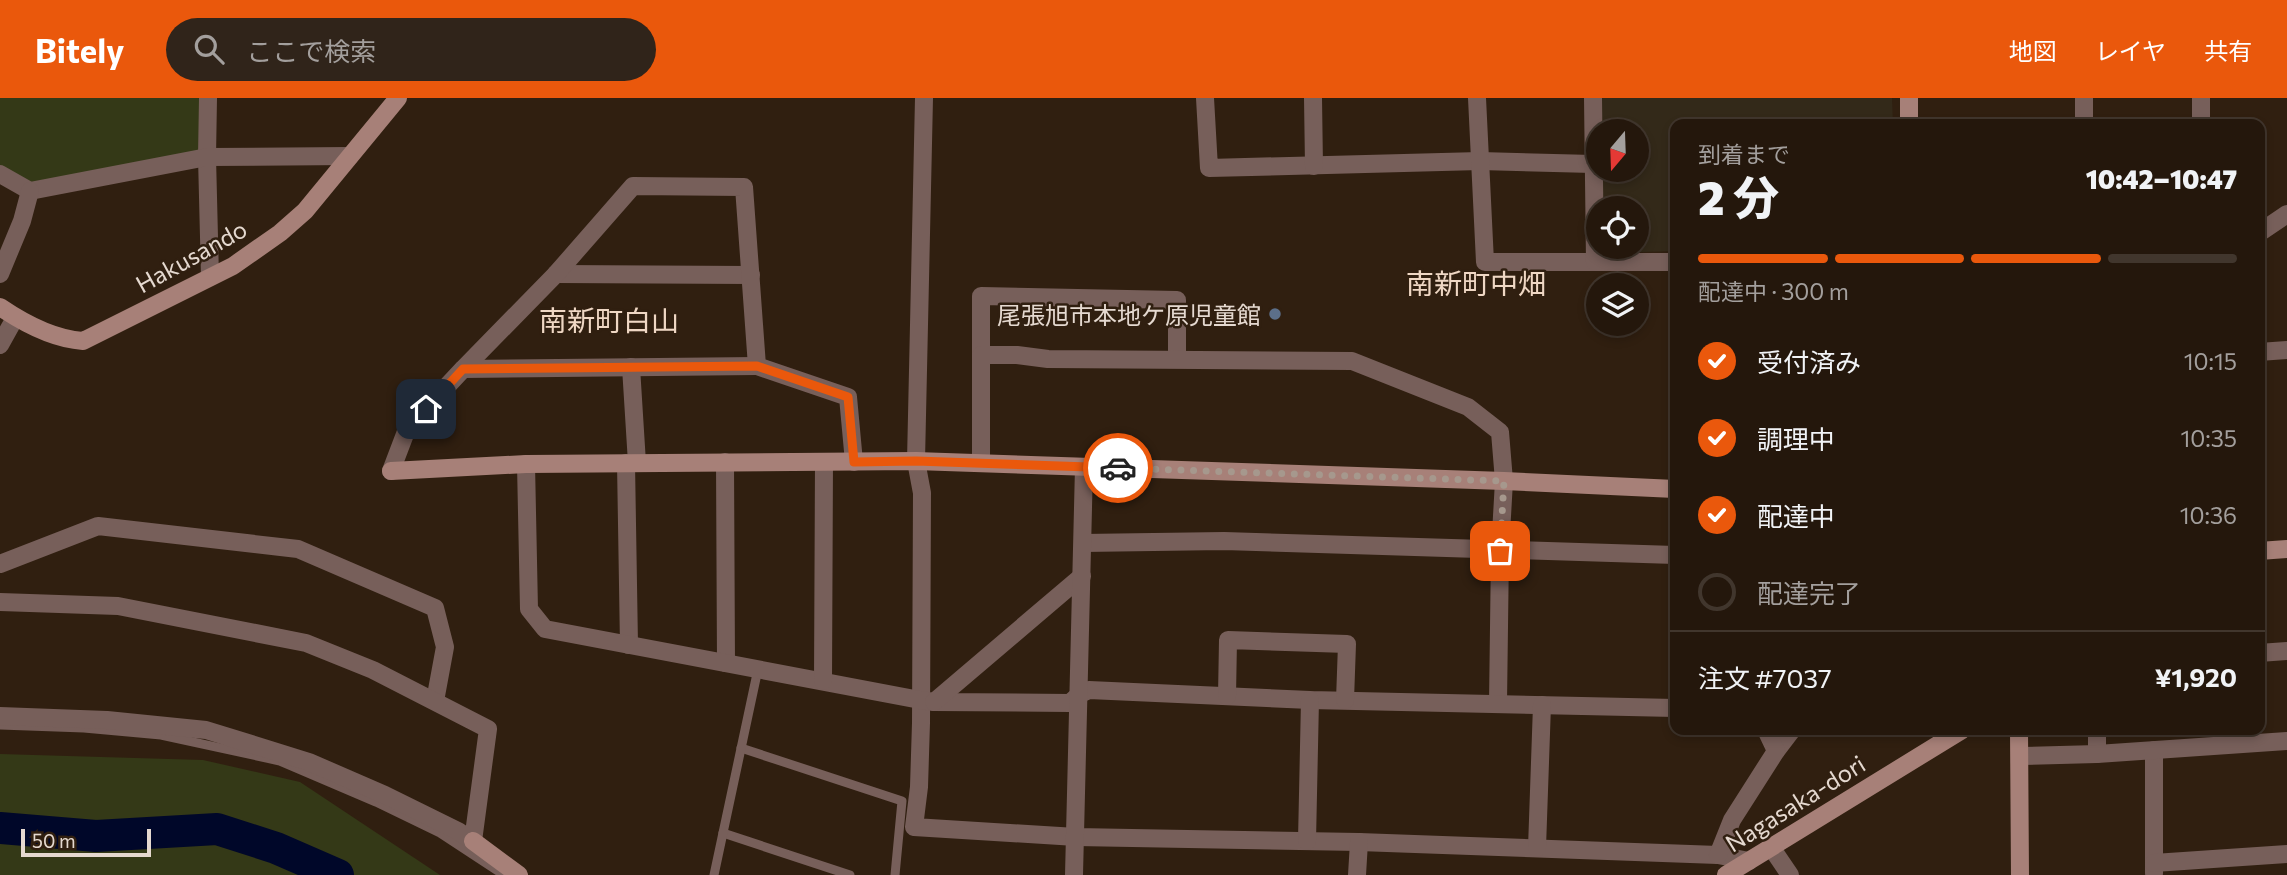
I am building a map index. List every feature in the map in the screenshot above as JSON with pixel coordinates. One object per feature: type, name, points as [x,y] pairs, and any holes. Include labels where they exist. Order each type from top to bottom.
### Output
[{"type":"street","points":[[208,98],[210,277]]},
{"type":"street","name":"Hakusando","points":[[0,307],[15,318],[62,340],[83,341],[233,266],[280,233],[305,211],[398,98]]},
{"type":"street","points":[[923,98],[916,461],[922,494],[927,701],[919,787],[908,819],[914,827],[1076,837],[1359,842],[1718,855],[1749,860]]},
{"type":"street","points":[[1205,98],[1209,169],[1480,161],[1586,164]]},
{"type":"street","points":[[1313,98],[1314,166]]},
{"type":"street","points":[[1477,98],[1485,262],[1670,262]]},
{"type":"street","points":[[1593,98],[1593,119]]},
{"type":"street","points":[[1909,98],[1909,119]]},
{"type":"street","points":[[2084,98],[2084,119]]},
{"type":"street","points":[[2201,98],[2201,119]]},
{"type":"street","points":[[0,174],[30,191],[207,157],[350,156]]},
{"type":"street","points":[[1593,182],[1595,262]]},
{"type":"street","points":[[757,366],[744,187],[633,186],[556,274],[407,429],[391,471],[526,464],[916,461],[1670,489]]},
{"type":"street","points":[[0,274],[22,221],[30,191]]},
{"type":"street","points":[[2265,229],[2287,214]]},
{"type":"street","points":[[556,274],[751,275]]},
{"type":"street","points":[[981,463],[981,296],[1177,300],[1177,359]]},
{"type":"street","points":[[0,345],[15,318]]},
{"type":"street","points":[[2265,352],[2287,350]]},
{"type":"street","points":[[981,355],[1017,355],[1048,359],[1352,361],[1468,407],[1500,432],[1504,481],[1500,551],[1498,703]]},
{"type":"street","points":[[463,369],[757,366],[848,397],[854,462]]},
{"type":"street","points":[[629,645],[631,367]]},
{"type":"street","points":[[725,462],[726,663]]},
{"type":"street","points":[[822,681],[824,462]]},
{"type":"street","points":[[526,464],[528,609],[545,629],[927,701],[1070,703],[1089,690],[1310,699],[1670,708]]},
{"type":"street","points":[[1074,875],[1084,467]]},
{"type":"street","points":[[0,564],[98,526],[298,549],[435,608],[445,647],[435,701]]},
{"type":"street","points":[[1083,543],[1224,541],[1670,555]]},
{"type":"street","points":[[2265,551],[2287,549]]},
{"type":"street","points":[[927,701],[1082,576]]},
{"type":"street","points":[[0,602],[118,606],[306,643],[373,670],[435,701],[488,729],[473,841]]},
{"type":"street","points":[[1227,696],[1228,640],[1347,645],[1345,700]]},
{"type":"street","points":[[2265,653],[2287,651]]},
{"type":"street","points":[[1307,841],[1310,699]]},
{"type":"street","points":[[1537,848],[1542,705]]},
{"type":"street","points":[[0,716],[107,720],[206,730],[309,762],[385,795],[458,831],[519,875]]},
{"type":"street","points":[[1768,735],[1776,751]]},
{"type":"street","points":[[1718,855],[1732,820],[1788,735]]},
{"type":"street","name":"Nagasaka-dori","points":[[1726,875],[1954,735]]},
{"type":"street","points":[[2019,735],[2020,875]]},
{"type":"street","points":[[2096,735],[2097,754]]},
{"type":"street","points":[[2021,756],[2097,754],[2287,741]]},
{"type":"street","points":[[2154,750],[2154,869],[2287,854]]},
{"type":"street","points":[[1357,875],[1359,842]]},
{"type":"street","points":[[1771,847],[1790,875]]},
{"type":"lane","points":[[714,875],[758,669]]},
{"type":"lane","points":[[0,725],[84,728],[161,735],[280,761],[440,833],[504,875]]},
{"type":"lane","points":[[741,748],[902,801],[908,819],[895,875]]},
{"type":"lane","points":[[723,833],[850,875]]},
{"type":"shaded area","points":[[1601,98],[1892,98],[1893,119],[1670,119],[1670,251],[1649,252],[1649,196],[1602,196],[1602,182],[1649,182],[1649,119],[1602,119]]},
{"type":"green space","points":[[0,98],[206,98],[207,157],[30,191],[0,174]]},
{"type":"green space","points":[[0,754],[203,760],[300,782],[440,875],[0,875]]},
{"type":"waterway","points":[[0,828],[96,836],[217,829],[276,848],[338,875]]},
{"type":"way so far","points":[[1118,468],[1504,481],[1500,551]]},
{"type":"place","name":"尾張旭市本地ケ原児童館","points":[[1275,314]]},
{"type":"district","name":"南新町中畑","points":[[1476,283]]},
{"type":"district","name":"南新町白山","points":[[609,320]]},
{"type":"route","points":[[426,409],[463,369],[757,366],[848,397],[854,462],[916,461],[1118,468]]}]
